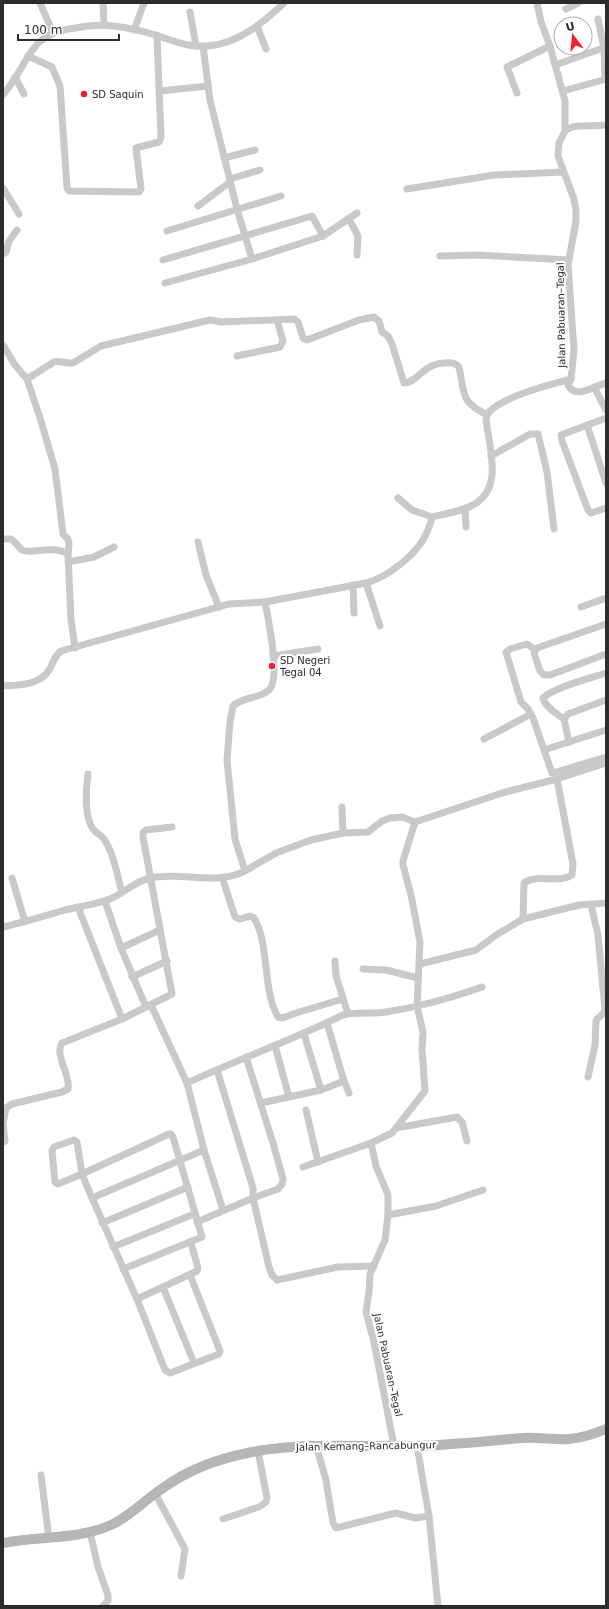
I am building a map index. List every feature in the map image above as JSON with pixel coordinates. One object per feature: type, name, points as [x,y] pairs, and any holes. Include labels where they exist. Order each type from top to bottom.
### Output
[{"type":"street","points":[[40,3],[53,33]]},
{"type":"street","points":[[103,3],[104,25]]},
{"type":"street","points":[[134,30],[144,3]]},
{"type":"street","points":[[3,95],[28,56],[39,42],[53,33],[79,27],[104,25],[119,26],[157,36],[175,43],[200,46],[224,43],[257,26],[284,3]]},
{"type":"street","name":"Jalan Pabuaran–Tegal","points":[[487,415],[492,409],[502,403],[536,389],[571,379],[574,350],[569,282],[569,260],[576,221],[576,210],[574,199],[558,156],[560,139],[565,131],[566,107],[563,91],[550,46],[541,22],[537,3]]},
{"type":"street","points":[[566,9],[578,3]]},
{"type":"street","points":[[190,12],[200,46],[210,100],[224,158],[252,259]]},
{"type":"street","points":[[563,91],[603,80],[605,77],[605,48],[598,19]]},
{"type":"street","points":[[257,26],[266,49]]},
{"type":"street","points":[[28,56],[52,68],[60,86],[67,188],[71,192],[139,192],[141,190],[135,150],[138,147],[159,142],[161,138],[157,36]]},
{"type":"street","points":[[517,93],[507,67],[550,46]]},
{"type":"street","points":[[555,65],[605,48]]},
{"type":"street","points":[[15,77],[24,94]]},
{"type":"street","points":[[160,91],[208,86]]},
{"type":"street","points":[[565,131],[574,126],[589,127],[606,125]]},
{"type":"street","points":[[224,158],[255,150]]},
{"type":"street","points":[[198,206],[230,181],[260,170]]},
{"type":"street","points":[[407,189],[494,175],[563,172]]},
{"type":"street","points":[[3,188],[19,214]]},
{"type":"street","points":[[167,231],[281,196]]},
{"type":"street","points":[[165,283],[252,259],[324,236],[357,213]]},
{"type":"street","points":[[163,260],[312,216],[324,236]]},
{"type":"street","points":[[348,219],[358,236],[357,255]]},
{"type":"street","points":[[3,254],[6,252],[9,241],[17,230]]},
{"type":"street","points":[[440,256],[478,255],[569,260]]},
{"type":"street","points":[[27,379],[54,362],[58,361],[73,363],[101,346],[210,320],[221,322],[296,319],[302,338],[307,340],[359,320],[374,317],[379,321],[382,332],[388,336],[392,344],[404,383],[412,380],[428,368],[438,364],[450,362],[457,364],[460,367],[464,395],[469,404],[487,415],[492,479],[489,490],[478,502],[465,508],[432,518],[412,510],[398,498]]},
{"type":"street","points":[[237,356],[280,347],[283,341],[277,320]]},
{"type":"street","points":[[3,345],[15,365],[27,379],[55,469],[63,534],[68,539],[69,544],[68,562],[71,620],[75,648]]},
{"type":"street","points":[[571,379],[568,385],[573,391],[583,392],[606,383]]},
{"type":"street","points":[[594,387],[604,402],[606,410]]},
{"type":"street","points":[[606,418],[561,435],[588,510],[591,513],[606,508]]},
{"type":"street","points":[[587,425],[606,483]]},
{"type":"street","points":[[491,456],[530,434],[538,434],[547,472],[554,529]]},
{"type":"street","points":[[465,508],[466,527]]},
{"type":"street","points":[[3,686],[29,683],[42,677],[48,672],[57,654],[61,651],[219,607],[241,603],[265,602],[366,583],[385,575],[399,565],[425,536],[432,518]]},
{"type":"street","points":[[3,539],[11,539],[22,550],[47,549],[61,551],[68,554]]},
{"type":"street","points":[[198,542],[206,576],[219,607]]},
{"type":"street","points":[[68,562],[94,557],[114,547]]},
{"type":"street","points":[[366,583],[380,626]]},
{"type":"street","points":[[353,585],[354,613]]},
{"type":"street","points":[[581,607],[606,598]]},
{"type":"street","points":[[244,871],[235,839],[227,756],[230,722],[232,711],[236,703],[270,689],[274,678],[273,656],[265,602]]},
{"type":"street","points":[[535,650],[606,624]]},
{"type":"street","points":[[535,650],[527,644],[510,649],[506,652],[521,702],[528,708],[531,714],[552,773],[606,757]]},
{"type":"street","points":[[273,656],[318,649]]},
{"type":"street","points":[[535,650],[534,653],[540,670],[544,675],[550,675],[606,654]]},
{"type":"street","points":[[569,742],[564,719],[549,707],[543,698],[557,690],[606,672]]},
{"type":"street","points":[[564,719],[568,714],[606,700]]},
{"type":"street","points":[[484,739],[531,714]]},
{"type":"street","points":[[544,750],[606,730]]},
{"type":"street","points":[[3,928],[105,901],[133,884],[150,878],[177,876],[222,877],[235,874],[244,871],[276,853],[298,844],[343,832],[368,832],[382,821],[390,818],[402,817],[415,822],[502,793],[557,779],[606,763]]},
{"type":"street","points":[[88,774],[85,792],[89,820],[93,829],[104,838],[113,859],[122,892]]},
{"type":"street","points":[[523,919],[524,883],[532,879],[561,878],[572,874],[573,864],[557,779]]},
{"type":"street","points":[[342,807],[343,832]]},
{"type":"street","points":[[303,1167],[371,1143],[392,1133],[425,1090],[422,1049],[423,1032],[418,1006],[420,942],[418,924],[403,865],[415,822]]},
{"type":"street","points":[[3,1142],[5,1141],[3,1123],[6,1108],[12,1104],[68,1090],[68,1083],[60,1050],[62,1042],[122,1019],[172,994],[168,961],[160,930],[143,834],[146,830],[172,826]]},
{"type":"street","points":[[222,877],[235,917],[240,919],[250,916],[256,921],[263,946],[270,990],[278,1017],[282,1018],[343,999]]},
{"type":"street","points":[[12,878],[25,922]]},
{"type":"street","points":[[105,901],[132,977],[188,1083],[204,1150],[223,1210]]},
{"type":"street","points":[[420,964],[476,950],[496,935],[523,919],[579,905],[606,903]]},
{"type":"street","points":[[588,1077],[594,1045],[596,1021],[606,1010],[598,935],[591,905]]},
{"type":"street","points":[[78,907],[122,1019]]},
{"type":"street","points":[[121,948],[160,930]]},
{"type":"street","points":[[132,977],[168,961]]},
{"type":"street","points":[[335,961],[336,976],[348,1014]]},
{"type":"street","points":[[363,969],[386,970],[418,978]]},
{"type":"street","points":[[188,1083],[348,1014],[379,1013],[418,1006],[458,996],[482,987]]},
{"type":"street","points":[[327,1023],[349,1093]]},
{"type":"street","points":[[304,1034],[321,1090]]},
{"type":"street","points":[[275,1046],[289,1097]]},
{"type":"street","points":[[197,1222],[223,1210],[278,1189],[282,1184],[273,1143],[246,1057]]},
{"type":"street","points":[[217,1070],[253,1188],[253,1198],[269,1267],[274,1278],[282,1279],[338,1267],[374,1266]]},
{"type":"street","points":[[261,1103],[321,1090],[344,1081]]},
{"type":"street","points":[[306,1110],[318,1162]]},
{"type":"street","points":[[396,1128],[457,1117],[462,1122],[467,1141]]},
{"type":"street","points":[[123,1269],[191,1243],[202,1237],[194,1214],[188,1187],[172,1134],[168,1134],[82,1174],[56,1184],[52,1149],[54,1147],[76,1140],[82,1174],[102,1224],[123,1269],[137,1298],[165,1370],[170,1373],[194,1362],[219,1354],[220,1351],[190,1275]]},
{"type":"street","name":"Jalan Pabuaran–Tegal","points":[[371,1143],[376,1166],[388,1195],[388,1215],[384,1240],[369,1280],[366,1316],[374,1342],[394,1446]]},
{"type":"street","points":[[92,1198],[204,1150]]},
{"type":"street","points":[[102,1224],[188,1187]]},
{"type":"street","points":[[388,1215],[436,1206],[483,1190]]},
{"type":"street","points":[[113,1247],[194,1214]]},
{"type":"street","points":[[137,1298],[197,1271],[198,1268],[191,1243]]},
{"type":"street","points":[[163,1287],[194,1362]]},
{"type":"street","name":"Jalan Kemang–Rancabungur","points":[[3,1543],[49,1539],[90,1532],[119,1521],[155,1493],[186,1472],[214,1461],[252,1452],[316,1445],[417,1446],[536,1437],[570,1439],[606,1430]]},
{"type":"street","points":[[316,1445],[326,1480],[333,1523],[336,1528],[396,1513],[414,1518],[430,1516]]},
{"type":"street","points":[[417,1446],[430,1516],[438,1606]]},
{"type":"street","points":[[223,1519],[264,1506],[266,1502],[267,1498],[252,1452]]},
{"type":"street","points":[[41,1475],[49,1539]]},
{"type":"street","points":[[155,1493],[185,1549],[181,1576]]},
{"type":"street","points":[[90,1532],[98,1567],[108,1595],[108,1601],[103,1606]]},
{"type":"place","name":"SD Saquin","points":[[84,94]]},
{"type":"place","name":"SD Negeri Tegal 04","points":[[272,666]]}]
